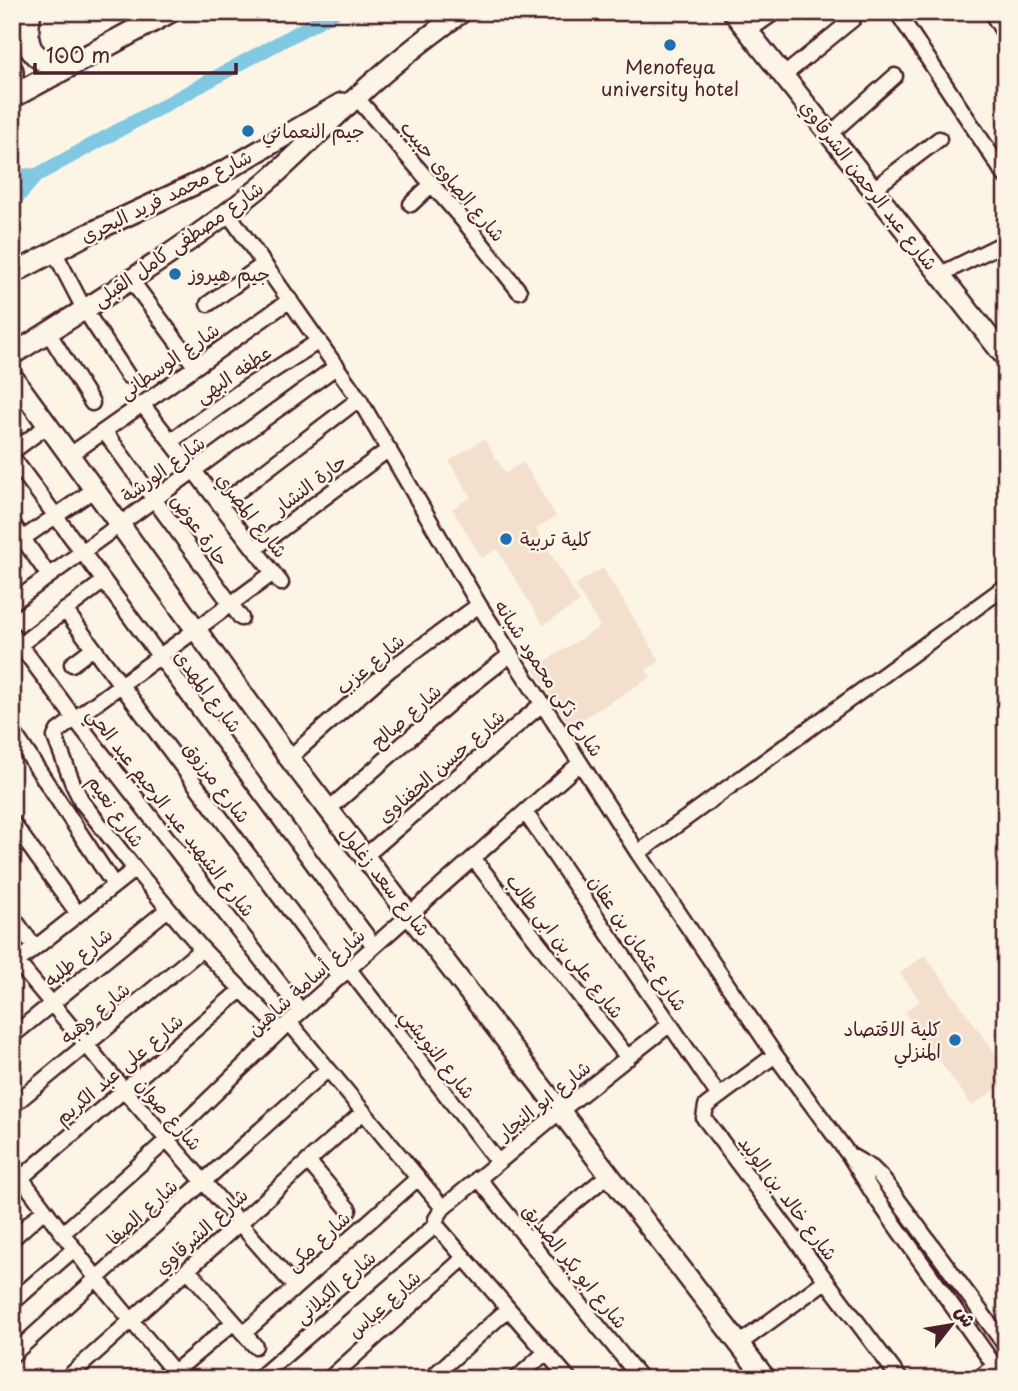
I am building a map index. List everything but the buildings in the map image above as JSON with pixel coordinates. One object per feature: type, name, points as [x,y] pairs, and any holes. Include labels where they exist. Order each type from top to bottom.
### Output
[{"type":"main road","points":[[12,22],[28,12]]},
{"type":"main road","points":[[28,12],[27,42],[33,54],[46,63],[65,68]]},
{"type":"main road","points":[[12,97],[169,12]]},
{"type":"main road","points":[[12,71],[12,85]]},
{"type":"street","name":"شارع مصطفى كامل القبلى","points":[[12,355],[131,280],[228,213],[294,159],[356,97],[398,60],[462,12]]},
{"type":"street","name":"شارع عبد الرحمن الشرقاوي","points":[[733,12],[939,275],[999,338],[1006,358]]},
{"type":"street","points":[[748,31],[775,12]]},
{"type":"street","points":[[991,12],[1006,36]]},
{"type":"street","points":[[902,14],[1006,177]]},
{"type":"street","points":[[783,76],[853,19]]},
{"type":"street","points":[[829,135],[895,76]]},
{"type":"street","name":"شارع الصاوى حبيب","points":[[356,97],[467,225],[519,291]]},
{"type":"street","name":"شارع محمد فريد البحرى","points":[[12,274],[54,251],[228,169],[328,110],[356,97]]},
{"type":"street","points":[[872,190],[939,139]]},
{"type":"street","points":[[411,204],[432,184]]},
{"type":"street","name":"شارع ذكى محمود شبانه","points":[[228,213],[359,399],[479,605],[638,853],[775,1055],[849,1156],[1004,1379]]},
{"type":"street","points":[[939,275],[1006,242]]},
{"type":"street","points":[[54,251],[84,309],[128,376]]},
{"type":"street","points":[[208,304],[264,264]]},
{"type":"street","points":[[131,280],[195,366]]},
{"type":"street","name":"شارع الوسطانى","points":[[70,455],[290,300]]},
{"type":"street","points":[[48,332],[92,402]]},
{"type":"street","name":"عطفه البهى","points":[[171,442],[244,389],[319,341]]},
{"type":"street","name":"شارع الورشة","points":[[12,603],[337,366]]},
{"type":"street","name":"شارع سعد زغلول","points":[[12,376],[289,758],[766,1379]]},
{"type":"street","points":[[220,505],[359,399]]},
{"type":"street","name":"شارع المصري","points":[[142,404],[277,578]]},
{"type":"street","points":[[12,455],[47,425]]},
{"type":"street","name":"حارة عوض","points":[[104,431],[241,618]]},
{"type":"street","name":"حارة النشار","points":[[255,549],[389,449]]},
{"type":"street","name":"شارع المهدى","points":[[12,455],[158,657],[374,946]]},
{"type":"street","points":[[18,542],[95,489]]},
{"type":"street","points":[[12,523],[18,542],[49,576]]},
{"type":"street","name":"شارع نعيم","points":[[277,578],[230,603],[58,731],[55,737],[82,802],[135,869],[202,949],[241,990],[284,1025]]},
{"type":"street","points":[[15,643],[104,582]]},
{"type":"street","points":[[638,853],[1006,586]]},
{"type":"street","name":"شارع عزب","points":[[289,758],[390,670],[479,605]]},
{"type":"street","name":"شارع مرزوق","points":[[65,610],[344,972]]},
{"type":"street","name":"شارع الشهيد عبد الرحيم عبد الحي","points":[[15,643],[301,1011]]},
{"type":"street","points":[[72,664],[93,648]]},
{"type":"street","name":"شارع صالح","points":[[329,809],[458,695],[510,654]]},
{"type":"street","name":"شارع حسن الحفناوى","points":[[365,856],[542,704]]},
{"type":"street","points":[[12,730],[114,885]]},
{"type":"street","name":"شارع أسامة شاهين","points":[[62,1234],[167,1140],[284,1025],[580,763]]},
{"type":"street","name":"شارع عثمان بن عفان","points":[[525,812],[719,1096]]},
{"type":"street","points":[[12,822],[78,914]]},
{"type":"street","name":"شارع على بن ابى طالب","points":[[473,858],[628,1058]]},
{"type":"street","points":[[15,964],[135,869]]},
{"type":"street","name":"شارع طلبه","points":[[12,1035],[168,909]]},
{"type":"street","points":[[12,916],[35,948]]},
{"type":"street","name":"شارع وهبه","points":[[12,1106],[202,949]]},
{"type":"street","name":"شارع صوان","points":[[15,964],[295,1287]]},
{"type":"street","name":"شارع النويشي","points":[[344,972],[498,1163]]},
{"type":"street","name":"شارع على عبد الكريم","points":[[17,1172],[124,1090],[241,990]]},
{"type":"street","name":"شارع ابو النجار","points":[[443,1208],[670,1024]]},
{"type":"street","points":[[284,1025],[328,1069],[443,1208],[436,1219],[436,1225],[569,1379]]},
{"type":"street","points":[[719,1096],[775,1055]]},
{"type":"street","name":"شارع الصفا","points":[[12,1355],[328,1069]]},
{"type":"street","name":"شارع خالد بن الوليد","points":[[719,1096],[706,1106],[704,1112],[707,1123],[900,1379]]},
{"type":"street","name":"شارع الشرقاوي","points":[[66,1379],[363,1112]]},
{"type":"street","name":"شارع ذكى محمود شبانه","points":[[849,1156],[872,1168],[881,1177],[1006,1346]]},
{"type":"street","points":[[308,1161],[349,1210]]},
{"type":"street","points":[[17,1172],[170,1375],[233,1322]]},
{"type":"street","points":[[529,1241],[608,1175]]},
{"type":"street","name":"شارع مكى","points":[[244,1333],[418,1178]]},
{"type":"street","name":"شارع ابو بكر الصديق","points":[[478,1178],[641,1379]]},
{"type":"street","points":[[12,1239],[44,1209]]},
{"type":"street","name":"شارع الكيلانى","points":[[258,1379],[436,1225]]},
{"type":"street","points":[[12,1303],[74,1249]]},
{"type":"street","name":"شارع عباس","points":[[329,1379],[464,1258]]},
{"type":"street","points":[[187,1269],[255,1346]]},
{"type":"street","points":[[739,1344],[825,1281]]},
{"type":"street","points":[[430,1379],[508,1309]]},
{"type":"street","points":[[516,1379],[546,1352]]},
{"type":"street","points":[[978,1379],[994,1366]]},
{"type":"shaded area","name":"كلية تربية","points":[[484,439],[505,473],[523,462],[556,516],[536,529],[580,602],[543,625],[497,549],[482,558],[452,509],[471,497],[449,461]]},
{"type":"shaded area","name":"كلية تربية","points":[[603,568],[660,661],[646,670],[651,677],[570,727],[534,668],[600,627],[575,585]]},
{"type":"shaded area","name":"كلية الاقتصاد المنزلي","points":[[925,955],[1006,1069],[1006,1082],[972,1106],[905,1012],[920,1001],[900,973]]},
{"type":"waterway","points":[[12,176],[37,175],[335,12]]},
{"type":"waterway","points":[[12,204],[37,175]]},
{"type":"place","name":"Menofeya university hotel","points":[[670,45]]},
{"type":"place","name":"جيم النعماني","points":[[248,131]]},
{"type":"place","name":"جيم هيروز","points":[[175,274]]},
{"type":"place","name":"كلية تربية","points":[[506,539]]},
{"type":"place","name":"كلية الاقتصاد المنزلي","points":[[955,1040]]}]
